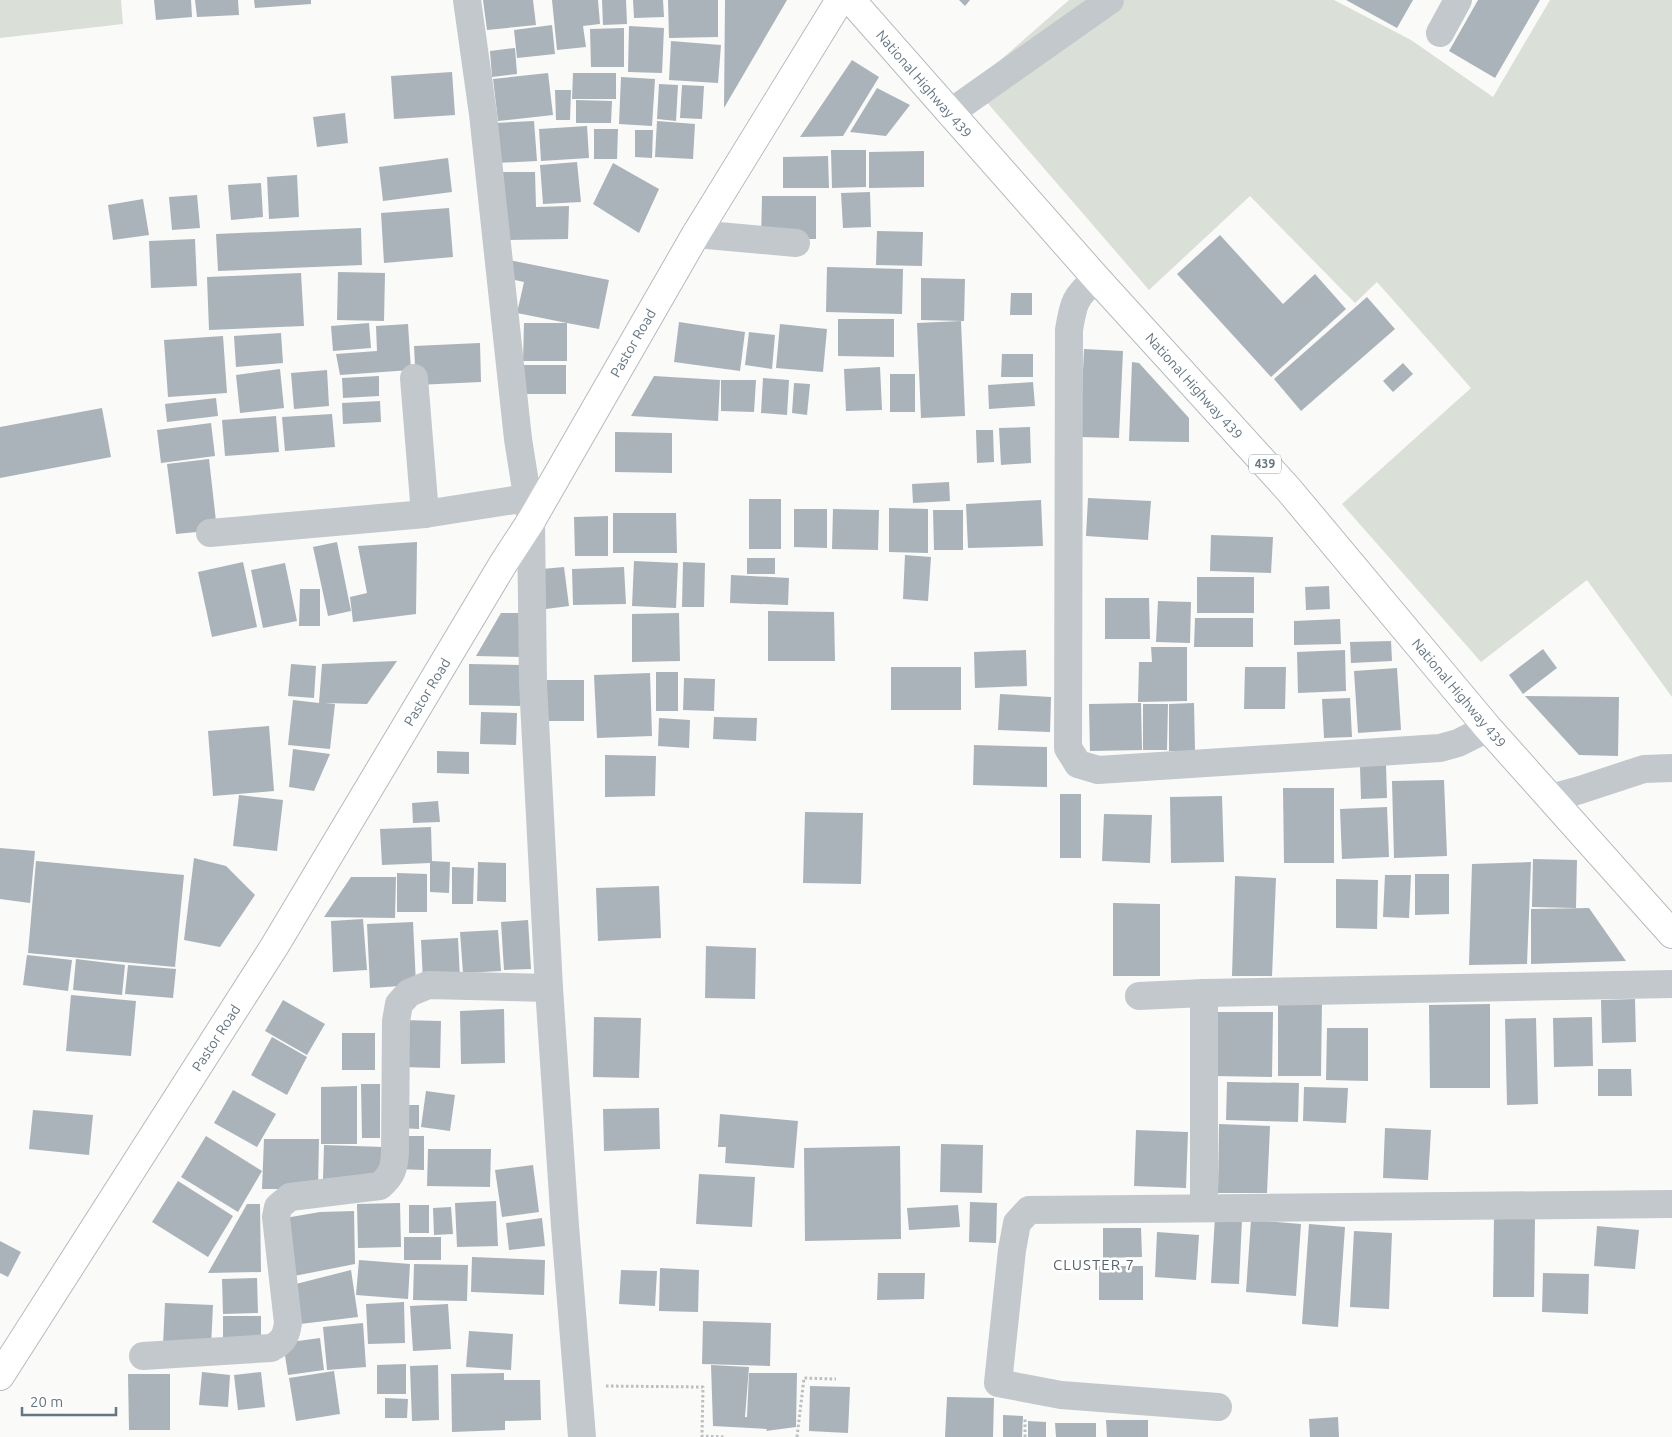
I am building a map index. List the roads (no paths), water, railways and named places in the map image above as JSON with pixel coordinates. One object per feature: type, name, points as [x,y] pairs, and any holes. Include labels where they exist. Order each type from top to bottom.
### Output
[{"type":"main road","name":"Pastor Road","points":[[0,1376],[274,948],[503,564],[529,509],[840,0]]},
{"type":"main road","name":"National Highway 439","points":[[851,0],[1098,279],[1289,490],[1488,728],[1672,934]]},
{"type":"street","points":[[467,0],[483,114],[518,439],[529,509],[533,683],[549,988],[582,1437]]},
{"type":"street","points":[[950,113],[1110,0]]},
{"type":"street","points":[[1440,33],[1458,0]]},
{"type":"street","points":[[696,234],[796,243]]},
{"type":"street","points":[[1098,279],[1085,288],[1073,304],[1069,330],[1068,748],[1078,764],[1098,770],[1440,748],[1458,743],[1488,728]]},
{"type":"street","points":[[414,378],[426,514]]},
{"type":"street","points":[[210,533],[426,514],[529,509]]},
{"type":"street","points":[[1551,798],[1644,769],[1672,768]]},
{"type":"street","points":[[1139,996],[1204,993],[1672,984]]},
{"type":"street","points":[[143,1356],[271,1348],[282,1342],[287,1335],[288,1323],[276,1217],[278,1207],[290,1197],[380,1186],[389,1177],[394,1166],[395,1153],[396,1021],[398,1004],[409,993],[428,985],[549,988]]},
{"type":"street","points":[[1204,993],[1204,1208]]},
{"type":"street","points":[[1218,1407],[1061,1395],[998,1383],[1017,1223],[1029,1210],[1672,1204]]},
{"type":"district","name":"CLUSTER 7","points":[[1094,1265]]}]
